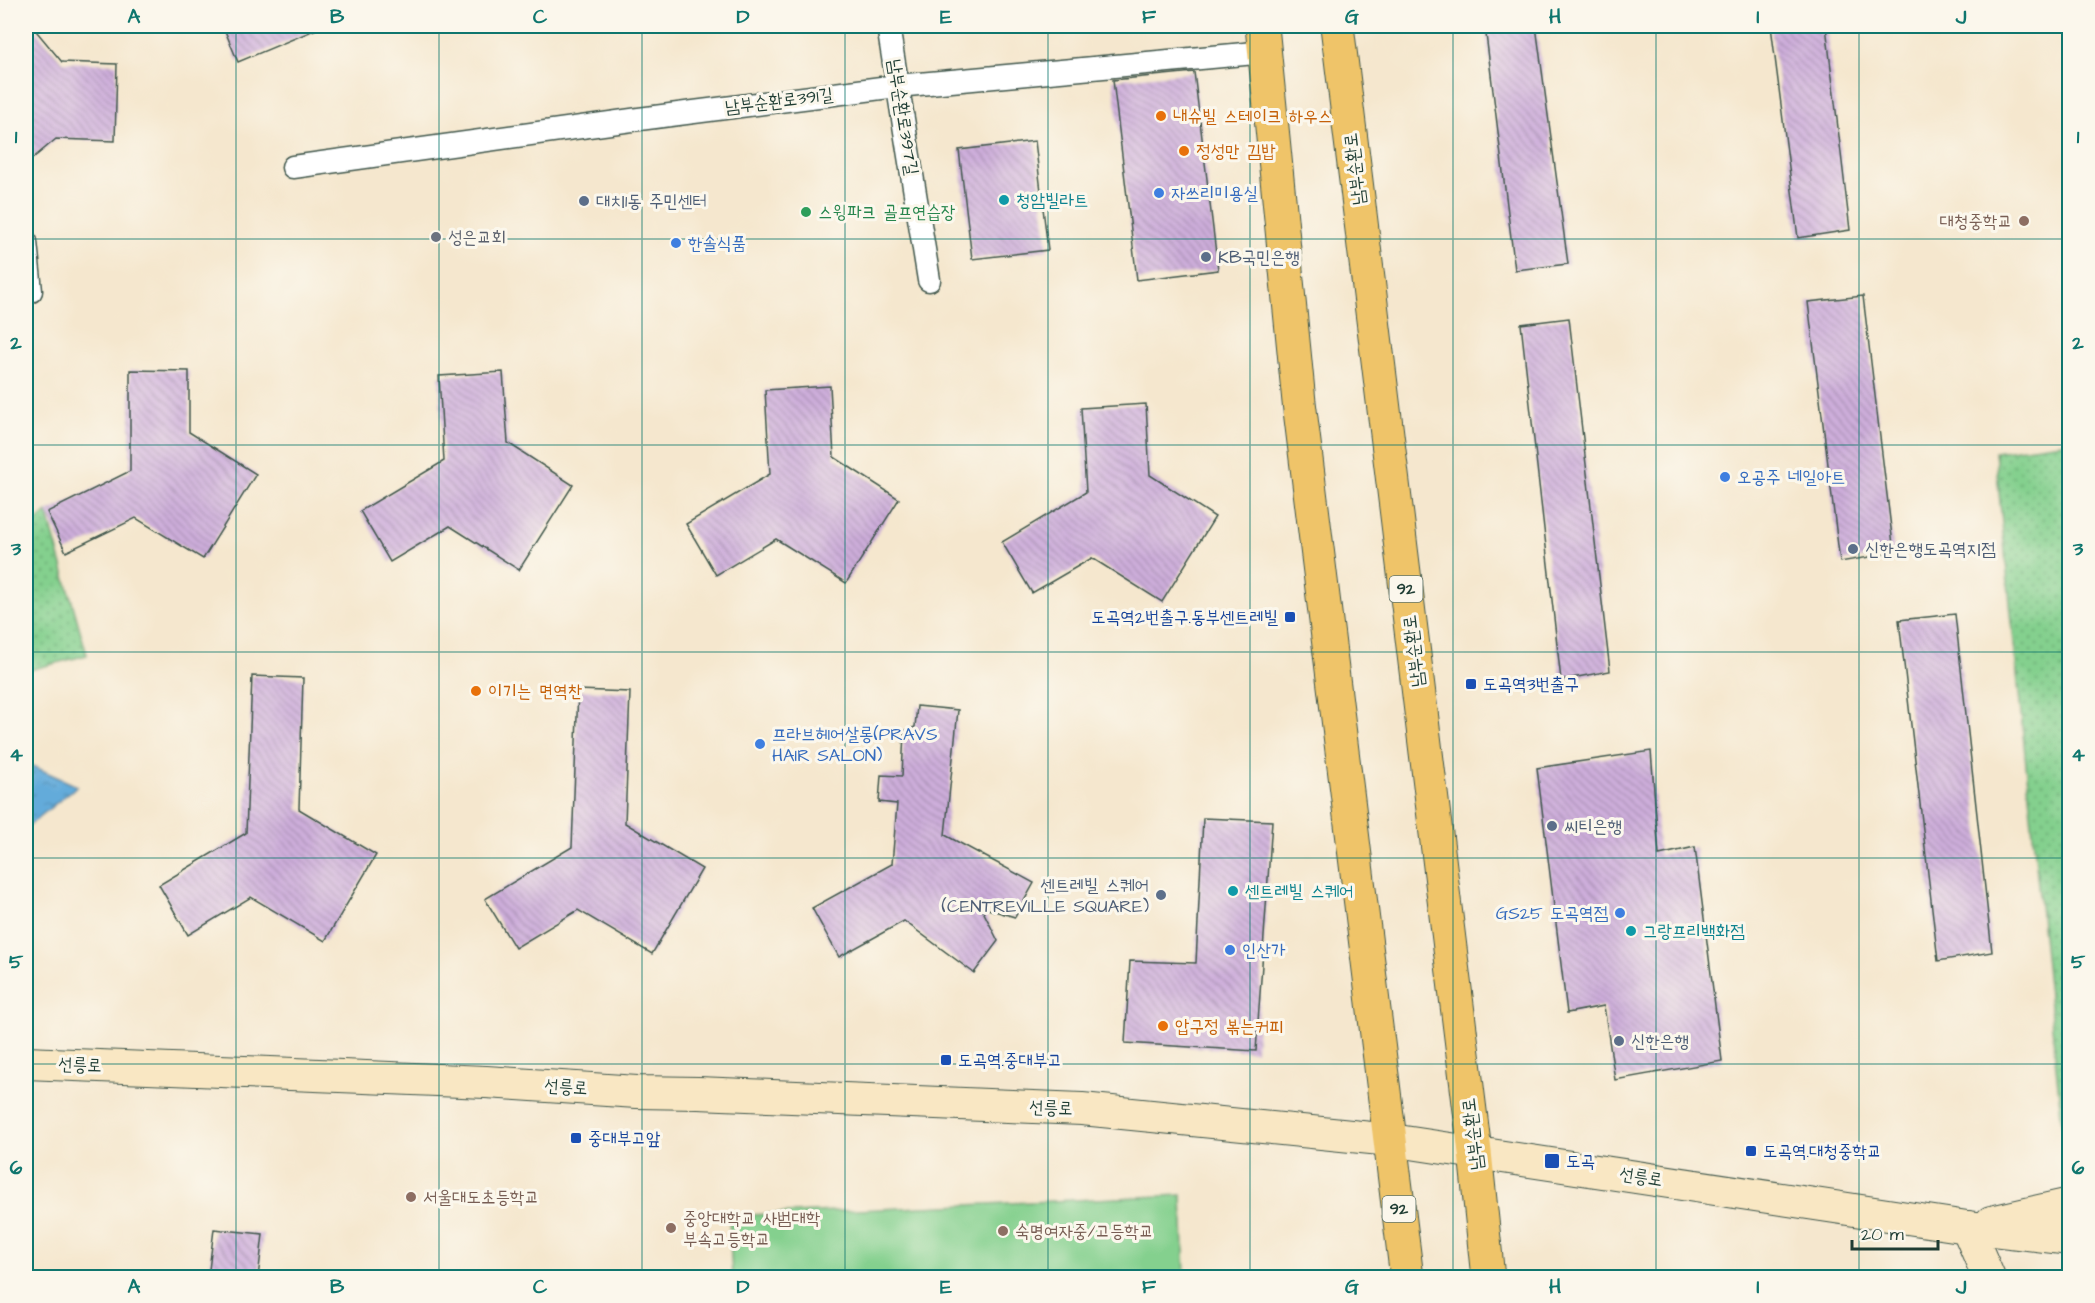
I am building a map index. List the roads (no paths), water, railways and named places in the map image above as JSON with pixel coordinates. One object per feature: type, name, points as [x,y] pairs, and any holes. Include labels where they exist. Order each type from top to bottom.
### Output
[{"type":"main road","name":"남부순환로","points":[[1337,26],[1475,1152],[1488,1278]]},
{"type":"main road","name":"92","points":[[1264,39],[1299,402],[1407,1278]]},
{"type":"main road","name":"선릉로","points":[[26,1063],[486,1082],[637,1092],[1082,1109],[1391,1140],[1967,1227],[2070,1239]]},
{"type":"main road","points":[[1989,1278],[1967,1227],[2070,1204]]},
{"type":"street","name":"남부순환로397길","points":[[888,26],[929,280]]},
{"type":"street","name":"남부순환로391길","points":[[293,167],[627,121],[1264,39]]},
{"type":"street","points":[[26,242],[28,291]]},
{"type":"water","points":[[26,763],[77,786],[26,828]]},
{"type":"place","name":"내슈빌 스테이크 하우스","points":[[1161,116]]},
{"type":"place","name":"정성만 김밥","points":[[1184,151]]},
{"type":"place","name":"자쓰리미용실","points":[[1159,193]]},
{"type":"place","name":"청암빌라트","points":[[1004,200]]},
{"type":"place","name":"대치1동 주민센터","points":[[584,201]]},
{"type":"place","name":"스윙파크 골프연습장","points":[[806,212]]},
{"type":"place","name":"대청중학교","points":[[2024,221]]},
{"type":"place","name":"성은교회","points":[[436,237]]},
{"type":"place","name":"한솔식품","points":[[676,243]]},
{"type":"place","name":"KB국민은행","points":[[1206,257]]},
{"type":"place","name":"오공주 네일아트","points":[[1725,477]]},
{"type":"place","name":"신한은행도곡역지점","points":[[1853,549]]},
{"type":"place","name":"도곡역2번출구.동부센트레빌","points":[[1290,617]]},
{"type":"place","name":"도곡역3번출구","points":[[1471,684]]},
{"type":"place","name":"이기는 면역찬","points":[[476,691]]},
{"type":"place","name":"프라브헤어살롱(PRAVS HAIR SALON)","points":[[760,744]]},
{"type":"place","name":"씨티은행","points":[[1552,826]]},
{"type":"place","name":"센트레빌 스퀘어","points":[[1233,891]]},
{"type":"place","name":"센트레빌 스퀘어 (CENTREVILLE SQUARE)","points":[[1161,895]]},
{"type":"place","name":"GS25 도곡역점","points":[[1620,913]]},
{"type":"place","name":"그랑프리백화점","points":[[1631,931]]},
{"type":"place","name":"인산가","points":[[1230,950]]},
{"type":"place","name":"압구정 볶는커피","points":[[1163,1026]]},
{"type":"place","name":"신한은행","points":[[1619,1041]]},
{"type":"place","name":"도곡역.중대부고","points":[[946,1060]]},
{"type":"place","name":"중대부고앞","points":[[576,1138]]},
{"type":"place","name":"도곡역.대청중학교","points":[[1751,1151]]},
{"type":"place","name":"도곡","points":[[1552,1161]]},
{"type":"place","name":"서울대도초등학교","points":[[411,1197]]},
{"type":"place","name":"중앙대학교 사범대학 부속고등학교","points":[[671,1228]]},
{"type":"place","name":"숙명여자중/고등학교","points":[[1003,1231]]}]
